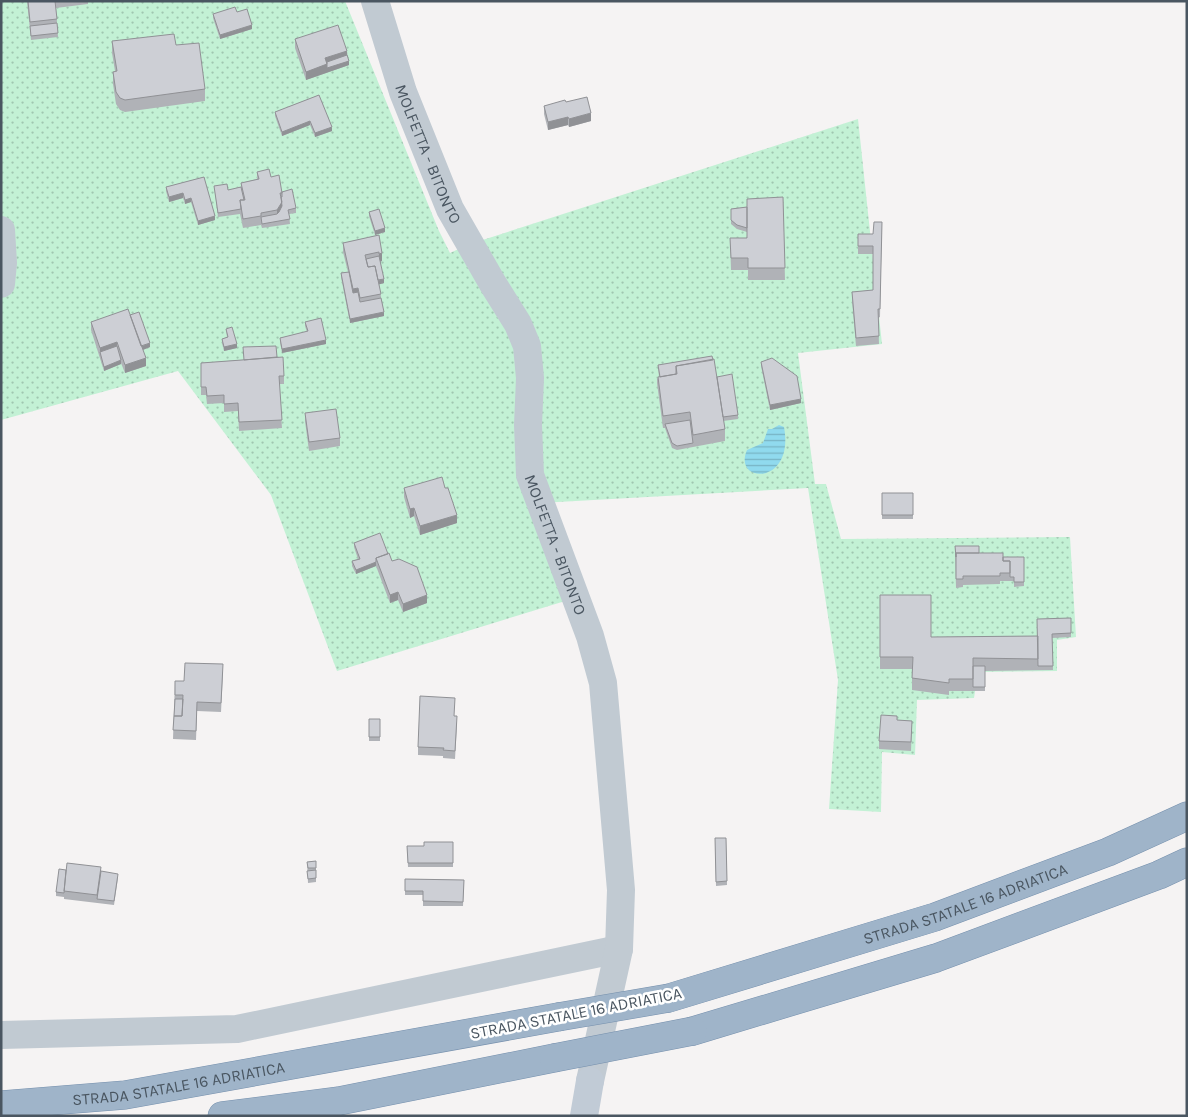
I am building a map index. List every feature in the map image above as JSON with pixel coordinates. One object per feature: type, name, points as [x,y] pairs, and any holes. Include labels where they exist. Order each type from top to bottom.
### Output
[{"type":"highway","name":"STRADA STATALE 16 ADRIATICA","points":[[1,1105],[126,1095],[670,998],[935,917],[1108,852],[1187,816]]},
{"type":"highway","points":[[222,1116],[339,1101],[693,1031],[936,958],[1159,875],[1187,862]]},
{"type":"main road","name":"MOLFETTA - BITONTO","points":[[584,1116],[590,1081]]},
{"type":"street","name":"MOLFETTA - BITONTO","points":[[375,1],[403,92],[450,209],[518,324],[527,346],[530,378],[528,426],[530,474],[590,636],[603,683],[621,890],[618,949],[590,1081]]},
{"type":"street","points":[[1,230],[3,264],[1,284]]},
{"type":"street","points":[[1,1035],[237,1029],[618,949]]},
{"type":"green space","points":[[1,1],[345,1],[439,231],[450,253],[467,245],[858,119],[882,344],[798,353],[815,484],[826,484],[841,539],[1070,537],[1076,637],[1057,640],[1057,671],[978,672],[974,698],[917,700],[915,755],[882,752],[881,812],[829,809],[838,680],[808,488],[540,503],[575,598],[337,671],[271,495],[178,371],[1,420]]},
{"type":"water","points":[[779,425],[784,427],[785,446],[781,460],[773,469],[764,473],[755,473],[748,469],[745,461],[747,450],[763,443],[768,429]]},
{"type":"building","points":[[28,1],[55,1],[57,19],[30,22]]},
{"type":"building","points":[[235,7],[237,12],[247,9],[252,25],[220,35],[213,14]]},
{"type":"building","points":[[57,23],[58,33],[31,36],[30,26]]},
{"type":"building","points":[[338,25],[347,51],[325,58],[327,64],[306,72],[295,39]]},
{"type":"building","points":[[174,34],[176,45],[199,43],[205,89],[125,100],[120,98],[116,92],[113,72],[117,71],[112,41]]},
{"type":"building","points":[[347,55],[349,61],[327,68],[327,62]]},
{"type":"building","points":[[319,95],[332,127],[315,133],[310,121],[282,132],[275,112]]},
{"type":"building","points":[[587,97],[591,113],[548,122],[544,106],[565,100],[566,102]]},
{"type":"building","points":[[269,169],[271,177],[279,175],[282,202],[277,210],[261,213],[261,216],[243,219],[240,200],[245,200],[241,183],[259,179],[257,172]]},
{"type":"building","points":[[204,177],[215,216],[198,221],[191,198],[185,200],[183,193],[169,197],[166,187]]},
{"type":"building","points":[[227,184],[228,190],[241,187],[244,200],[240,200],[241,209],[218,213],[214,186]]},
{"type":"building","points":[[292,189],[296,208],[288,210],[290,219],[262,224],[261,217],[279,212],[282,206],[282,192]]},
{"type":"building","points":[[783,197],[785,268],[748,268],[748,258],[731,258],[730,238],[747,238],[747,199]]},
{"type":"building","points":[[747,207],[747,228],[737,225],[731,220],[731,209]]},
{"type":"building","points":[[379,209],[385,228],[375,231],[369,212]]},
{"type":"building","points":[[874,222],[882,222],[880,309],[878,309],[879,336],[856,338],[852,292],[873,290],[873,246],[858,246],[858,234],[873,234]]},
{"type":"building","points":[[379,235],[382,253],[365,255],[368,267],[375,266],[381,294],[360,298],[358,288],[353,289],[343,243]]},
{"type":"building","points":[[379,256],[384,279],[378,280],[375,266],[368,267],[366,259]]},
{"type":"building","points":[[349,272],[353,293],[358,292],[360,302],[381,298],[384,312],[350,319],[341,273]]},
{"type":"building","points":[[128,309],[146,358],[125,365],[117,342],[100,348],[91,322]]},
{"type":"building","points":[[139,312],[150,343],[141,346],[130,315]]},
{"type":"building","points":[[321,318],[326,340],[282,349],[280,338],[308,331],[305,322]]},
{"type":"building","points":[[232,327],[237,344],[224,347],[222,339],[228,337],[226,329]]},
{"type":"building","points":[[117,346],[121,360],[104,367],[100,352]]},
{"type":"building","points":[[276,346],[277,357],[244,360],[243,347]]},
{"type":"building","points":[[712,356],[713,360],[676,366],[676,374],[660,377],[658,365]]},
{"type":"building","points":[[283,357],[284,376],[279,376],[282,420],[239,422],[238,403],[224,404],[224,395],[207,396],[206,387],[201,387],[201,363]]},
{"type":"building","points":[[772,358],[797,376],[801,399],[770,405],[761,362]]},
{"type":"building","points":[[714,359],[725,429],[693,435],[690,412],[663,416],[658,377],[677,374],[676,366]]},
{"type":"building","points":[[732,374],[738,415],[723,417],[717,377]]},
{"type":"building","points":[[336,409],[340,438],[309,442],[305,413]]},
{"type":"building","points":[[690,420],[693,443],[677,446],[672,443],[665,424]]},
{"type":"building","points":[[442,477],[445,488],[448,488],[457,515],[420,526],[414,508],[410,509],[404,488]]},
{"type":"building","points":[[882,493],[913,493],[913,515],[882,515]]},
{"type":"building","points":[[380,533],[388,554],[376,558],[376,562],[356,570],[352,561],[360,559],[354,543]]},
{"type":"building","points":[[955,546],[979,546],[979,553],[956,553],[956,557]]},
{"type":"building","points":[[389,553],[392,561],[399,559],[417,567],[427,595],[403,604],[398,592],[390,595],[376,558]]},
{"type":"building","points":[[956,553],[1003,553],[1003,561],[1010,561],[1010,573],[1000,573],[1000,576],[963,576],[963,579],[956,579]]},
{"type":"building","points":[[1003,557],[1024,557],[1024,582],[1014,582],[1014,577],[1010,577],[1010,561],[1003,561]]},
{"type":"building","points":[[880,595],[931,595],[931,637],[1038,636],[1038,659],[973,658],[973,679],[949,679],[949,683],[912,678],[913,657],[880,657]]},
{"type":"building","points":[[1071,618],[1071,633],[1052,634],[1053,666],[1038,666],[1037,619]]},
{"type":"building","points":[[185,663],[223,664],[221,703],[197,702],[196,731],[173,730],[174,716],[182,716],[183,695],[175,695],[175,681],[184,681]]},
{"type":"building","points":[[973,666],[985,666],[985,687],[973,687]]},
{"type":"building","points":[[420,696],[455,698],[454,716],[457,716],[455,751],[443,750],[444,748],[418,747]]},
{"type":"building","points":[[175,699],[183,699],[182,716],[174,716]]},
{"type":"building","points":[[881,715],[897,716],[897,720],[912,721],[911,742],[879,741]]},
{"type":"building","points":[[369,719],[380,719],[380,737],[369,737]]},
{"type":"building","points":[[715,838],[726,838],[727,881],[716,882]]},
{"type":"building","points":[[424,842],[453,842],[453,863],[408,863],[407,846],[424,846]]},
{"type":"building","points":[[316,861],[316,868],[308,868],[307,862]]},
{"type":"building","points":[[67,863],[101,867],[97,895],[64,891]]},
{"type":"building","points":[[59,869],[66,870],[64,893],[56,892]]},
{"type":"building","points":[[316,870],[316,878],[308,879],[307,871]]},
{"type":"building","points":[[101,871],[118,874],[114,901],[97,899]]},
{"type":"building","points":[[405,879],[464,880],[463,902],[423,901],[423,891],[405,891]]}]
